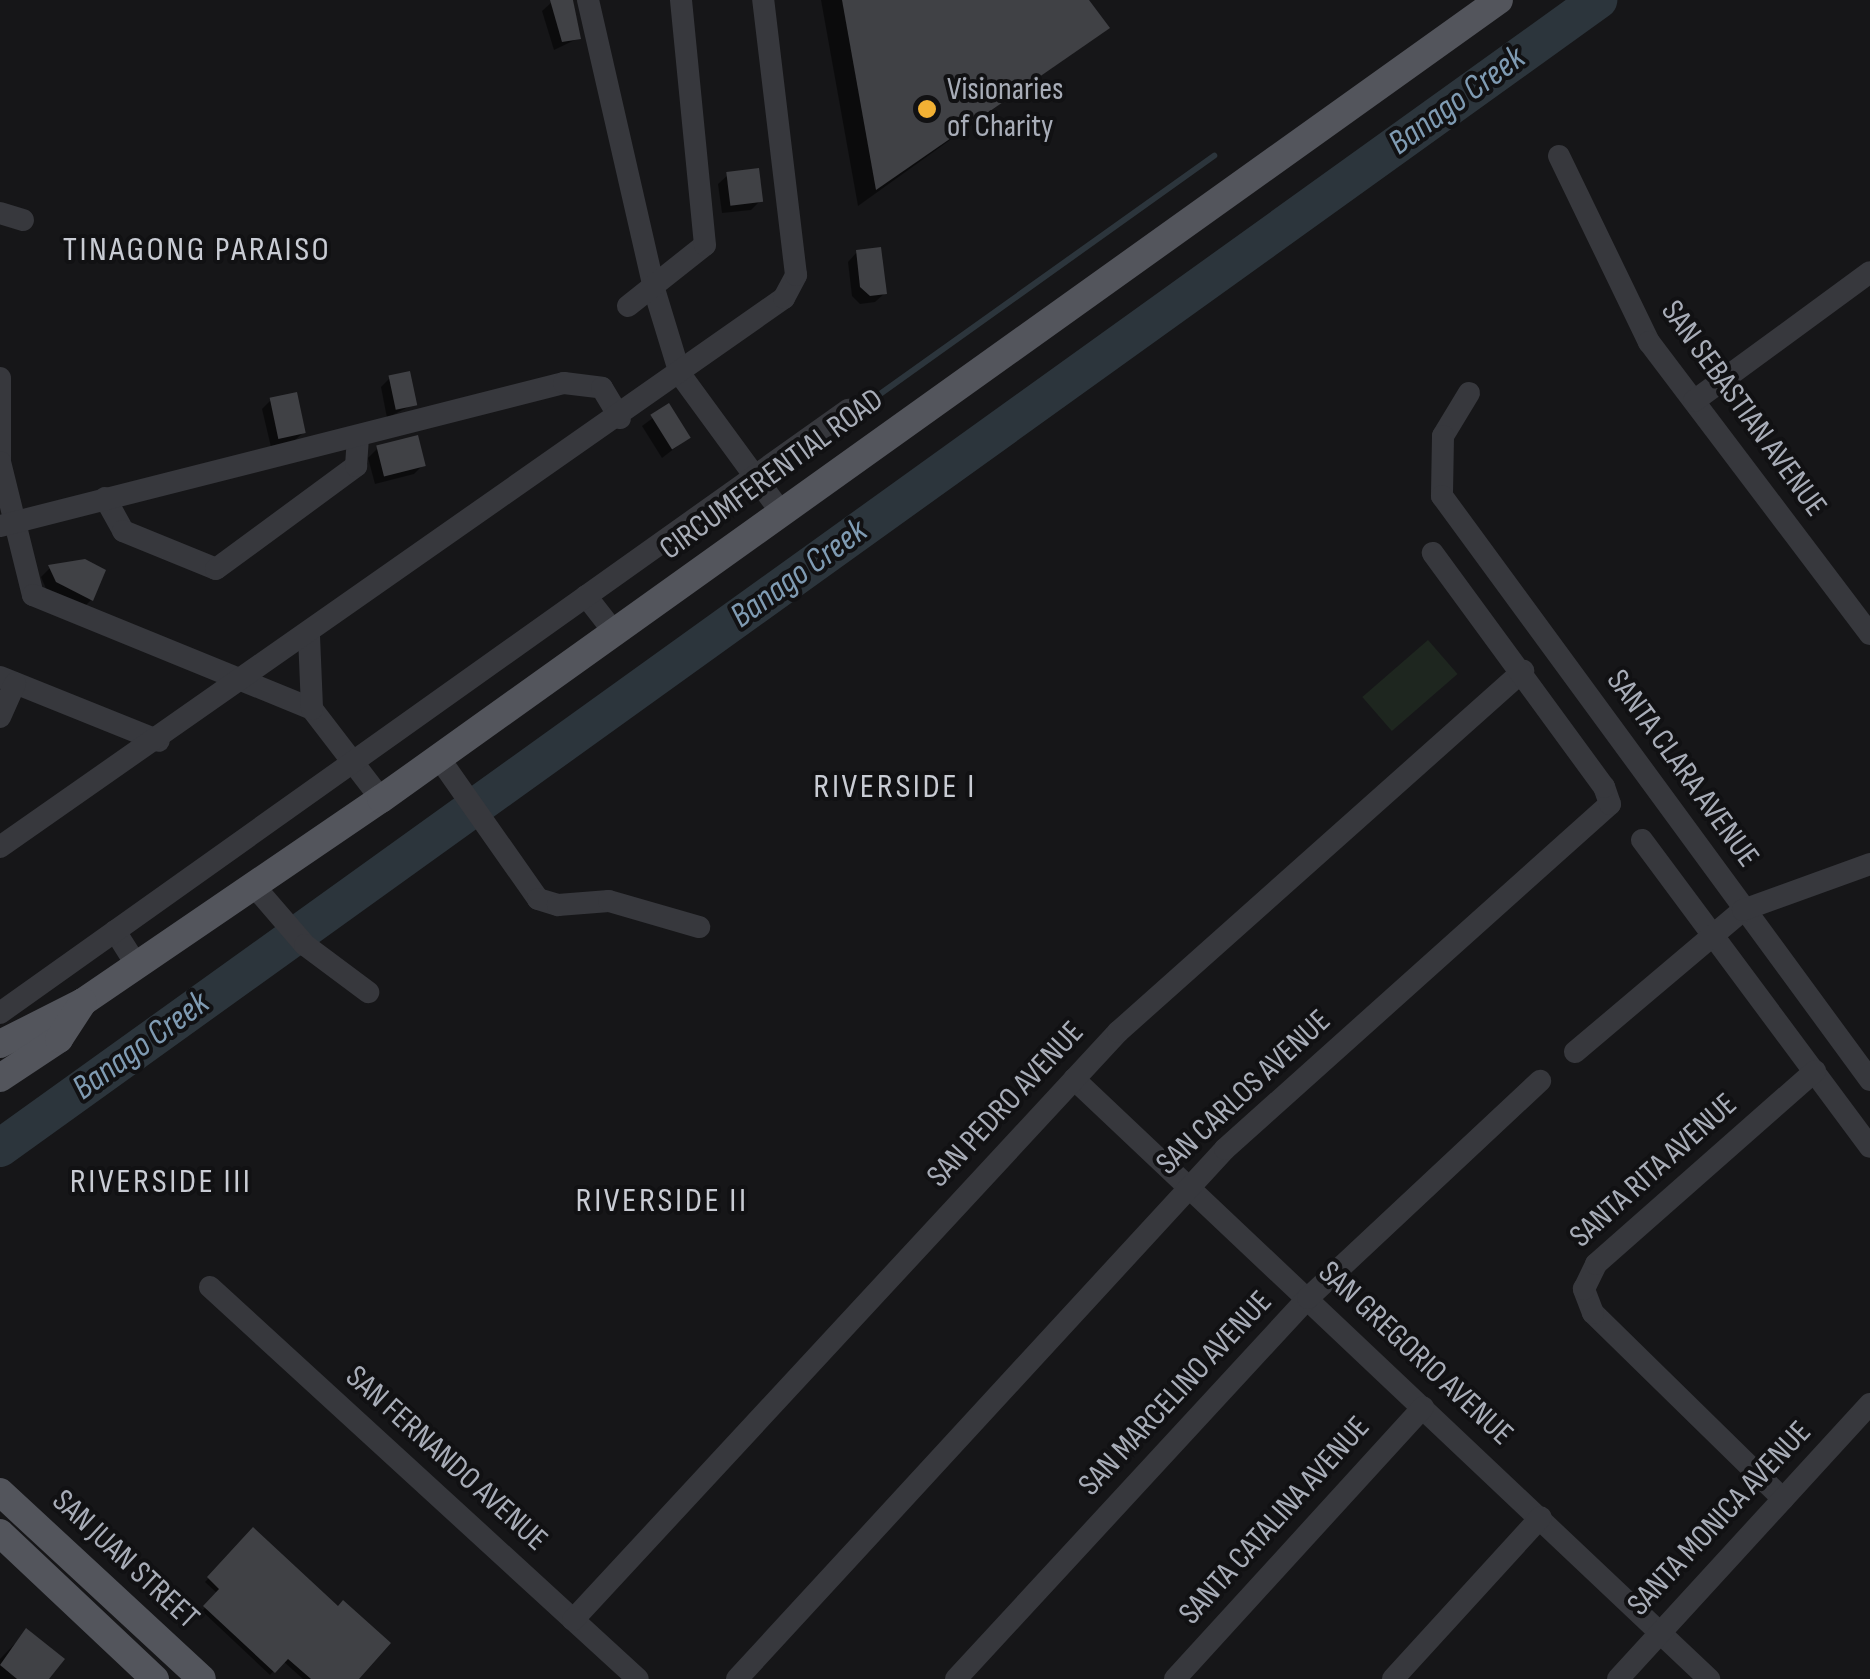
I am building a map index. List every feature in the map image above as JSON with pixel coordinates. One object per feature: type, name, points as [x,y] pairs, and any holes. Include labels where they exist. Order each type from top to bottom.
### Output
[{"type":"main road","name":"CIRCUMFERENTIAL ROAD","points":[[0,1078],[59,1039],[124,944],[254,886],[362,776],[438,758],[596,609],[764,490],[1499,0]]},
{"type":"main road","name":"CIRCUMFERENTIAL ROAD","points":[[0,1044],[83,1002]]},
{"type":"main road","name":"SAN JUAN STREET","points":[[0,1492],[202,1679]]},
{"type":"main road","name":"SAN JUAN STREET","points":[[0,1533],[156,1679]]},
{"type":"street","points":[[588,0],[654,289],[680,374],[764,490]]},
{"type":"street","points":[[628,306],[706,245],[681,0]]},
{"type":"street","points":[[0,847],[159,742],[784,298],[796,275],[763,0]]},
{"type":"street","name":"SAN SEBASTIAN AVENUE","points":[[1559,156],[1629,308],[1694,401],[1870,634]]},
{"type":"street","points":[[1694,401],[1870,272]]},
{"type":"street","points":[[0,378],[0,462],[7,524],[29,586],[40,600],[241,684],[312,709],[362,776]]},
{"type":"street","points":[[7,524],[564,383],[602,388],[620,418]]},
{"type":"street","name":"SANTA CLARA AVENUE","points":[[1469,393],[1443,436],[1442,496],[1870,1080]]},
{"type":"street","points":[[0,1013],[124,944],[362,776],[764,490],[848,410]]},
{"type":"street","points":[[105,498],[123,531],[216,569],[356,466],[358,437]]},
{"type":"street","name":"SAN CARLOS AVENUE","points":[[738,1679],[1189,1187],[1610,804],[1523,671],[1433,553]]},
{"type":"street","points":[[309,636],[312,709]]},
{"type":"street","name":"SAN PEDRO AVENUE","points":[[573,1620],[1074,1079],[1164,988],[1523,671]]},
{"type":"street","points":[[0,718],[8,680],[159,742]]},
{"type":"street","points":[[438,758],[478,809],[538,899],[558,905],[609,901],[700,927]]},
{"type":"street","points":[[1642,840],[1870,1148]]},
{"type":"street","points":[[1575,1052],[1710,932],[1743,910],[1870,864]]},
{"type":"street","points":[[254,886],[297,937],[368,992]]},
{"type":"street","name":"SANTA RITA AVENUE","points":[[1783,1499],[1593,1313],[1584,1289],[1596,1264],[1814,1072]]},
{"type":"street","name":"SAN GREGORIO AVENUE","points":[[1074,1079],[1709,1679]]},
{"type":"street","name":"SAN MARCELINO AVENUE","points":[[956,1679],[1308,1298],[1540,1081]]},
{"type":"street","name":"SAN FERNANDO AVENUE","points":[[210,1287],[638,1679]]},
{"type":"street","name":"SANTA MONICA AVENUE","points":[[1618,1679],[1870,1404]]},
{"type":"street","name":"SANTA CATALINA AVENUE","points":[[1175,1679],[1423,1407]]},
{"type":"street","points":[[1393,1679],[1541,1517]]},
{"type":"shaded area","points":[[1428,640],[1458,674],[1392,731],[1362,697]]},
{"type":"building","points":[[550,0],[573,0],[581,39],[562,42]]},
{"type":"building","name":"Visionaries of Charity","points":[[842,0],[1089,0],[1110,28],[876,190]]},
{"type":"building","points":[[759,168],[763,202],[730,206],[726,172]]},
{"type":"building","points":[[881,247],[887,294],[870,296],[860,287],[856,250]]},
{"type":"building","points":[[410,371],[417,405],[396,410],[388,376]]},
{"type":"building","points":[[297,392],[306,433],[278,439],[270,398]]},
{"type":"building","points":[[669,403],[691,438],[672,449],[650,415]]},
{"type":"building","points":[[418,435],[426,466],[384,476],[376,445]]},
{"type":"building","points":[[85,559],[106,570],[93,601],[56,582],[48,565]]},
{"type":"building","points":[[253,1527],[338,1606],[343,1600],[391,1643],[359,1679],[311,1679],[288,1659],[275,1673],[203,1606],[219,1589],[207,1577]]},
{"type":"building","points":[[26,1628],[65,1659],[49,1679],[17,1679],[0,1665]]},
{"type":"waterway","name":"Banago Creek","points":[[0,1148],[1598,0]]},
{"type":"waterway","points":[[852,414],[1214,156]]},
{"type":"place","name":"Visionaries of Charity","points":[[927,109]]},
{"type":"district","name":"TINAGONG PARAISO","points":[[197,250]]},
{"type":"district","name":"RIVERSIDE I","points":[[895,787]]},
{"type":"district","name":"RIVERSIDE III","points":[[161,1182]]},
{"type":"district","name":"RIVERSIDE II","points":[[662,1201]]}]
